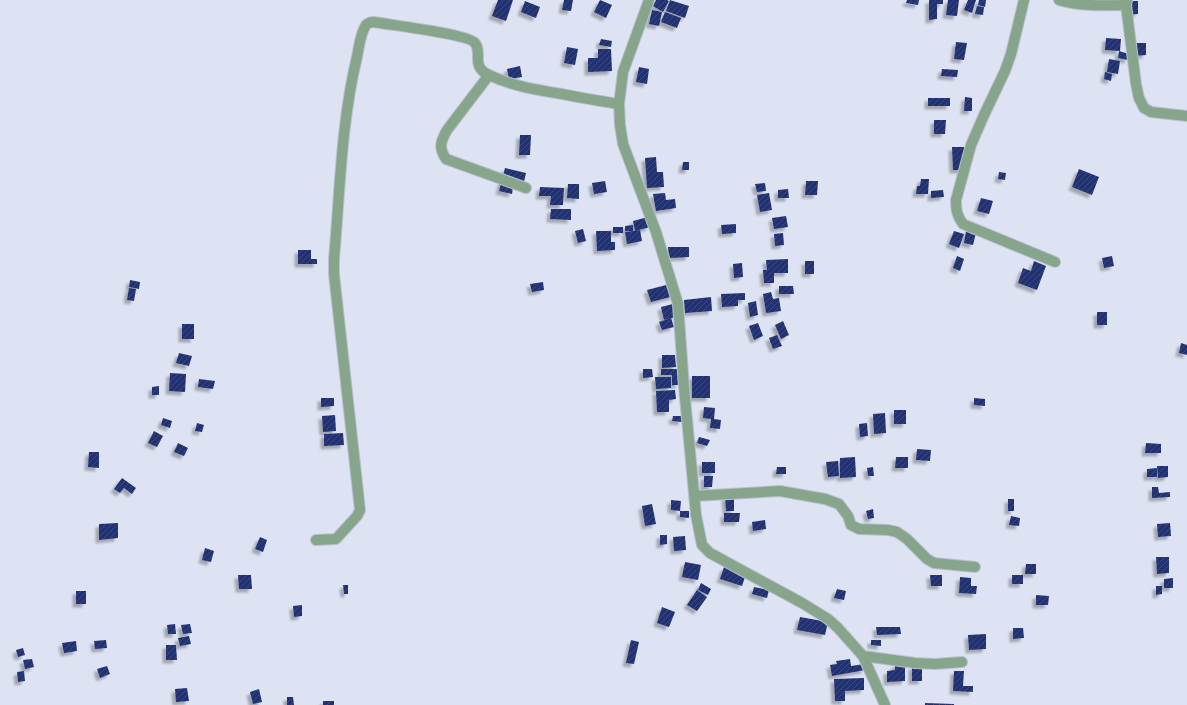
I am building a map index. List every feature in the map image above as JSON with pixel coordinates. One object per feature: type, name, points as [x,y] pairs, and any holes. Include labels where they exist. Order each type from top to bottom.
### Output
[{"type":"street","points":[[649,0],[623,72],[619,104],[620,125],[623,144],[656,232],[678,304],[696,515],[702,545],[710,553],[779,590],[828,619],[863,656],[885,705]]},
{"type":"street","points":[[1024,0],[1005,71],[971,145],[956,200],[956,208],[958,217],[963,224],[1056,262]]},
{"type":"street","points":[[1059,0],[1069,3],[1088,5],[1127,2],[1136,84],[1139,98],[1144,108],[1151,112],[1187,116]]},
{"type":"street","points":[[316,540],[336,539],[357,516],[360,510],[334,274],[334,259],[345,120],[353,72],[364,29],[369,22],[374,22],[441,33],[471,40],[477,47],[478,63],[480,68],[483,72],[489,75],[535,90],[619,104]]},
{"type":"street","points":[[489,75],[442,138],[441,147],[443,154],[446,159],[526,188]]},
{"type":"street","points":[[695,496],[780,491],[825,499],[839,504],[848,516],[851,525],[859,529],[888,530],[897,532],[907,539],[927,559],[934,563],[975,567]]},
{"type":"street","points":[[863,656],[915,663],[935,664],[962,662]]},
{"type":"building","points":[[498,0],[513,0],[506,21],[492,16]]},
{"type":"building","points":[[564,0],[573,0],[571,11],[562,10]]},
{"type":"building","points":[[600,0],[612,5],[606,18],[594,12]]},
{"type":"building","points":[[656,0],[669,1],[663,12],[653,6]]},
{"type":"building","points":[[670,0],[689,6],[685,18],[666,11]]},
{"type":"building","points":[[907,0],[919,0],[918,5],[906,3]]},
{"type":"building","points":[[929,0],[943,0],[943,4],[937,4],[937,19],[929,20]]},
{"type":"building","points":[[948,0],[959,0],[957,16],[946,15]]},
{"type":"building","points":[[968,0],[976,0],[972,13],[964,10]]},
{"type":"building","points":[[979,0],[986,0],[985,7],[978,5]]},
{"type":"building","points":[[525,1],[540,7],[536,18],[521,12]]},
{"type":"building","points":[[1126,1],[1138,1],[1138,14],[1126,15]]},
{"type":"building","points":[[977,6],[984,7],[983,15],[975,14]]},
{"type":"building","points":[[652,10],[662,12],[659,26],[649,24]]},
{"type":"building","points":[[665,12],[681,18],[677,28],[661,22]]},
{"type":"building","points":[[1106,38],[1121,39],[1120,51],[1105,50]]},
{"type":"building","points":[[601,39],[612,41],[611,47],[599,45]]},
{"type":"building","points":[[956,42],[967,43],[964,60],[954,59]]},
{"type":"building","points":[[1133,43],[1146,43],[1146,55],[1133,56]]},
{"type":"building","points":[[567,47],[578,49],[575,65],[564,63]]},
{"type":"building","points":[[598,49],[611,49],[612,71],[588,72],[588,58],[598,58]]},
{"type":"building","points":[[1119,51],[1129,54],[1128,60],[1118,58]]},
{"type":"building","points":[[1109,59],[1120,61],[1118,74],[1107,72]]},
{"type":"building","points":[[520,66],[522,77],[509,79],[507,69]]},
{"type":"building","points":[[639,67],[649,69],[647,84],[636,82]]},
{"type":"building","points":[[942,69],[958,70],[957,77],[941,76]]},
{"type":"building","points":[[1105,72],[1112,74],[1111,81],[1104,79]]},
{"type":"building","points":[[965,97],[972,98],[972,111],[964,111]]},
{"type":"building","points":[[928,98],[950,98],[950,106],[928,106]]},
{"type":"building","points":[[934,120],[946,120],[945,134],[934,134]]},
{"type":"building","points":[[520,135],[531,135],[530,155],[519,155]]},
{"type":"building","points":[[952,147],[964,147],[965,170],[953,170]]},
{"type":"building","points":[[656,157],[657,172],[663,172],[664,187],[647,188],[645,158]]},
{"type":"building","points":[[683,162],[689,162],[689,170],[682,170]]},
{"type":"building","points":[[505,168],[526,173],[524,182],[514,180],[512,194],[499,191]]},
{"type":"building","points":[[1079,169],[1099,177],[1092,195],[1072,187]]},
{"type":"building","points":[[999,172],[1006,173],[1005,180],[998,179]]},
{"type":"building","points":[[921,179],[929,179],[928,194],[916,194],[917,186],[920,186]]},
{"type":"building","points":[[605,181],[607,192],[594,194],[592,183]]},
{"type":"building","points":[[806,181],[818,181],[817,195],[805,195]]},
{"type":"building","points":[[765,183],[766,191],[757,192],[755,184]]},
{"type":"building","points":[[568,184],[579,184],[579,199],[567,198]]},
{"type":"building","points":[[540,187],[564,188],[563,205],[550,205],[551,196],[539,196]]},
{"type":"building","points":[[788,189],[789,198],[778,198],[778,190]]},
{"type":"building","points":[[943,190],[944,197],[931,198],[931,191]]},
{"type":"building","points":[[665,193],[666,200],[675,199],[676,208],[656,211],[653,194]]},
{"type":"building","points":[[769,193],[772,210],[760,212],[757,195]]},
{"type":"building","points":[[981,198],[993,201],[989,214],[977,211]]},
{"type":"building","points":[[551,209],[571,209],[571,220],[550,219]]},
{"type":"building","points":[[786,216],[788,227],[774,229],[772,218]]},
{"type":"building","points":[[648,217],[650,227],[635,231],[633,221]]},
{"type":"building","points":[[736,224],[736,233],[722,234],[721,225]]},
{"type":"building","points":[[633,225],[633,231],[625,231],[625,226]]},
{"type":"building","points":[[613,227],[623,227],[623,233],[613,233]]},
{"type":"building","points":[[583,229],[586,241],[578,243],[575,231]]},
{"type":"building","points":[[640,230],[642,241],[627,244],[625,232]]},
{"type":"building","points":[[596,231],[611,231],[611,242],[615,242],[615,250],[597,251]]},
{"type":"building","points":[[954,231],[964,234],[959,248],[949,244]]},
{"type":"building","points":[[966,231],[976,233],[973,245],[964,243]]},
{"type":"building","points":[[783,233],[784,245],[775,246],[774,234]]},
{"type":"building","points":[[668,247],[689,247],[689,257],[669,258]]},
{"type":"building","points":[[298,250],[311,250],[311,259],[317,259],[317,264],[298,264]]},
{"type":"building","points":[[957,256],[964,259],[960,271],[953,268]]},
{"type":"building","points":[[1112,256],[1114,266],[1104,268],[1102,258]]},
{"type":"building","points":[[788,259],[788,273],[774,273],[774,283],[764,283],[763,270],[767,270],[766,260]]},
{"type":"building","points":[[805,261],[814,261],[814,274],[805,274]]},
{"type":"building","points":[[1034,261],[1046,266],[1037,290],[1018,283],[1023,268],[1031,271]]},
{"type":"building","points":[[742,263],[743,277],[734,278],[733,264]]},
{"type":"building","points":[[130,280],[140,282],[139,289],[129,287]]},
{"type":"building","points":[[543,282],[544,290],[532,292],[530,284]]},
{"type":"building","points":[[670,284],[674,296],[651,302],[647,290]]},
{"type":"building","points":[[779,286],[793,286],[794,294],[779,294]]},
{"type":"building","points":[[129,288],[136,289],[134,301],[127,300]]},
{"type":"building","points":[[771,292],[773,299],[779,298],[781,311],[766,313],[763,294]]},
{"type":"building","points":[[745,293],[745,300],[738,300],[738,306],[722,307],[721,294]]},
{"type":"building","points":[[711,297],[712,311],[685,313],[684,300]]},
{"type":"building","points":[[756,301],[758,315],[750,317],[748,303]]},
{"type":"building","points":[[673,304],[676,317],[664,320],[661,307]]},
{"type":"building","points":[[1097,312],[1107,312],[1107,325],[1097,325]]},
{"type":"building","points":[[671,318],[674,327],[662,330],[659,322]]},
{"type":"building","points":[[783,321],[789,335],[781,339],[775,325]]},
{"type":"building","points":[[758,323],[763,336],[754,340],[749,326]]},
{"type":"building","points":[[182,324],[194,324],[194,339],[182,339]]},
{"type":"building","points":[[777,335],[782,346],[773,349],[769,338]]},
{"type":"building","points":[[1181,343],[1187,345],[1187,355],[1179,353]]},
{"type":"building","points":[[179,353],[192,356],[189,366],[176,363]]},
{"type":"building","points":[[662,355],[675,355],[676,367],[662,368]]},
{"type":"building","points":[[643,369],[652,369],[653,377],[643,378]]},
{"type":"building","points":[[661,369],[678,369],[679,385],[672,385],[672,375],[661,375]]},
{"type":"building","points":[[170,373],[186,374],[185,392],[169,391]]},
{"type":"building","points":[[692,376],[710,376],[710,398],[692,398]]},
{"type":"building","points":[[655,377],[671,377],[671,388],[656,389]]},
{"type":"building","points":[[199,379],[215,381],[213,389],[198,387]]},
{"type":"building","points":[[159,386],[159,395],[152,395],[152,387]]},
{"type":"building","points":[[675,390],[676,399],[669,400],[669,412],[657,412],[656,391]]},
{"type":"building","points":[[321,398],[334,398],[334,406],[321,407]]},
{"type":"building","points":[[974,398],[985,399],[985,406],[974,405]]},
{"type":"building","points":[[704,407],[715,408],[714,419],[721,420],[720,429],[710,428],[711,419],[703,418]]},
{"type":"building","points":[[894,410],[906,410],[906,424],[894,424]]},
{"type":"building","points":[[885,413],[886,433],[874,434],[873,414]]},
{"type":"building","points":[[335,415],[336,431],[323,432],[322,416]]},
{"type":"building","points":[[673,416],[682,416],[682,422],[672,421]]},
{"type":"building","points":[[163,418],[172,421],[170,428],[161,425]]},
{"type":"building","points":[[197,423],[204,425],[202,432],[195,431]]},
{"type":"building","points":[[867,423],[868,436],[860,437],[859,424]]},
{"type":"building","points":[[154,431],[163,436],[157,447],[148,443]]},
{"type":"building","points":[[343,433],[344,445],[324,446],[324,434]]},
{"type":"building","points":[[699,437],[710,440],[707,446],[697,443]]},
{"type":"building","points":[[178,443],[188,448],[184,456],[174,452]]},
{"type":"building","points":[[1146,443],[1161,444],[1161,453],[1145,453]]},
{"type":"building","points":[[917,449],[931,450],[930,461],[916,460]]},
{"type":"building","points":[[89,452],[99,452],[99,468],[88,467]]},
{"type":"building","points":[[855,457],[856,477],[840,478],[840,458]]},
{"type":"building","points":[[896,457],[908,457],[908,468],[895,468]]},
{"type":"building","points":[[838,461],[839,476],[828,477],[826,462]]},
{"type":"building","points":[[702,462],[715,462],[715,473],[702,473]]},
{"type":"building","points":[[1157,466],[1168,466],[1168,477],[1158,478]]},
{"type":"building","points":[[777,467],[786,467],[786,474],[776,474]]},
{"type":"building","points":[[873,467],[874,476],[868,476],[867,468]]},
{"type":"building","points":[[1157,468],[1157,477],[1147,477],[1147,469]]},
{"type":"building","points":[[704,476],[713,476],[712,487],[704,487]]},
{"type":"building","points":[[122,478],[136,488],[132,494],[124,488],[120,493],[114,489]]},
{"type":"building","points":[[1152,487],[1158,487],[1159,493],[1170,492],[1170,497],[1152,498]]},
{"type":"building","points":[[734,496],[734,511],[726,511],[725,497]]},
{"type":"building","points":[[1008,499],[1014,499],[1014,511],[1008,511]]},
{"type":"building","points":[[671,500],[681,501],[680,511],[671,510]]},
{"type":"building","points":[[652,504],[656,524],[645,526],[642,506]]},
{"type":"building","points":[[873,509],[874,518],[868,519],[866,511]]},
{"type":"building","points":[[680,511],[689,511],[689,518],[680,517]]},
{"type":"building","points":[[724,513],[740,513],[739,522],[724,522]]},
{"type":"building","points":[[1011,516],[1020,518],[1019,526],[1009,525]]},
{"type":"building","points":[[765,520],[766,529],[753,531],[752,522]]},
{"type":"building","points":[[118,523],[118,538],[99,540],[99,524]]},
{"type":"building","points":[[1170,523],[1171,536],[1158,537],[1157,524]]},
{"type":"building","points":[[660,535],[667,535],[667,544],[660,545]]},
{"type":"building","points":[[685,536],[686,550],[674,551],[673,537]]},
{"type":"building","points":[[260,537],[267,540],[263,552],[255,549]]},
{"type":"building","points":[[205,548],[214,551],[211,562],[202,560]]},
{"type":"building","points":[[1156,557],[1169,557],[1169,573],[1157,574]]},
{"type":"building","points":[[685,562],[701,565],[698,580],[682,577]]},
{"type":"building","points":[[1026,564],[1036,564],[1036,574],[1025,574]]},
{"type":"building","points":[[724,567],[746,574],[742,586],[720,579]]},
{"type":"building","points":[[238,575],[251,575],[252,589],[239,589]]},
{"type":"building","points":[[930,575],[942,575],[942,586],[931,586]]},
{"type":"building","points":[[1012,575],[1023,575],[1023,584],[1012,584]]},
{"type":"building","points":[[960,577],[971,578],[971,586],[977,586],[976,594],[959,593]]},
{"type":"building","points":[[1173,578],[1173,588],[1164,588],[1164,579]]},
{"type":"building","points":[[701,583],[711,589],[708,595],[698,590]]},
{"type":"building","points":[[343,585],[348,585],[348,594],[344,594]]},
{"type":"building","points":[[1156,586],[1162,586],[1162,594],[1156,595]]},
{"type":"building","points":[[754,587],[769,590],[767,598],[752,594]]},
{"type":"building","points":[[837,589],[846,591],[844,600],[834,598]]},
{"type":"building","points":[[697,590],[707,597],[697,611],[687,605]]},
{"type":"building","points":[[76,591],[86,591],[86,604],[76,604]]},
{"type":"building","points":[[1036,595],[1049,596],[1048,605],[1036,605]]},
{"type":"building","points":[[302,605],[302,616],[294,617],[293,606]]},
{"type":"building","points":[[662,607],[675,612],[669,627],[657,623]]},
{"type":"building","points":[[800,617],[828,622],[825,635],[797,630]]},
{"type":"building","points":[[175,624],[176,634],[168,634],[167,625]]},
{"type":"building","points":[[190,624],[192,633],[183,634],[181,625]]},
{"type":"building","points":[[876,627],[900,627],[901,634],[877,635]]},
{"type":"building","points":[[1013,628],[1023,628],[1024,638],[1013,639]]},
{"type":"building","points":[[986,634],[986,649],[969,650],[968,635]]},
{"type":"building","points":[[189,636],[191,644],[180,646],[178,638]]},
{"type":"building","points":[[106,640],[107,648],[95,649],[94,641]]},
{"type":"building","points":[[631,640],[639,642],[634,664],[626,663]]},
{"type":"building","points":[[871,640],[881,640],[881,646],[871,645]]},
{"type":"building","points":[[76,641],[77,651],[64,653],[62,643]]},
{"type":"building","points":[[166,645],[176,645],[177,660],[166,660]]},
{"type":"building","points":[[23,648],[25,655],[18,657],[16,650]]},
{"type":"building","points":[[32,659],[34,667],[25,669],[23,660]]},
{"type":"building","points":[[850,659],[851,666],[864,664],[865,670],[832,676],[830,665],[837,664],[836,661]]},
{"type":"building","points":[[895,664],[905,664],[905,681],[887,682],[887,671],[895,670]]},
{"type":"building","points":[[107,666],[110,674],[100,678],[97,669]]},
{"type":"building","points":[[912,666],[922,666],[922,681],[912,681]]},
{"type":"building","points":[[24,671],[25,681],[18,682],[17,672]]},
{"type":"building","points":[[954,671],[964,671],[963,686],[973,686],[973,692],[953,691]]},
{"type":"building","points":[[864,678],[864,690],[845,691],[845,701],[835,701],[834,679]]},
{"type":"building","points":[[187,688],[189,701],[176,702],[175,689]]},
{"type":"building","points":[[259,689],[262,702],[253,704],[250,692]]},
{"type":"building","points":[[287,697],[293,697],[294,705],[287,705]]},
{"type":"building","points":[[323,701],[334,701],[334,705],[323,705]]},
{"type":"building","points":[[925,703],[954,704],[954,705],[925,705]]}]
